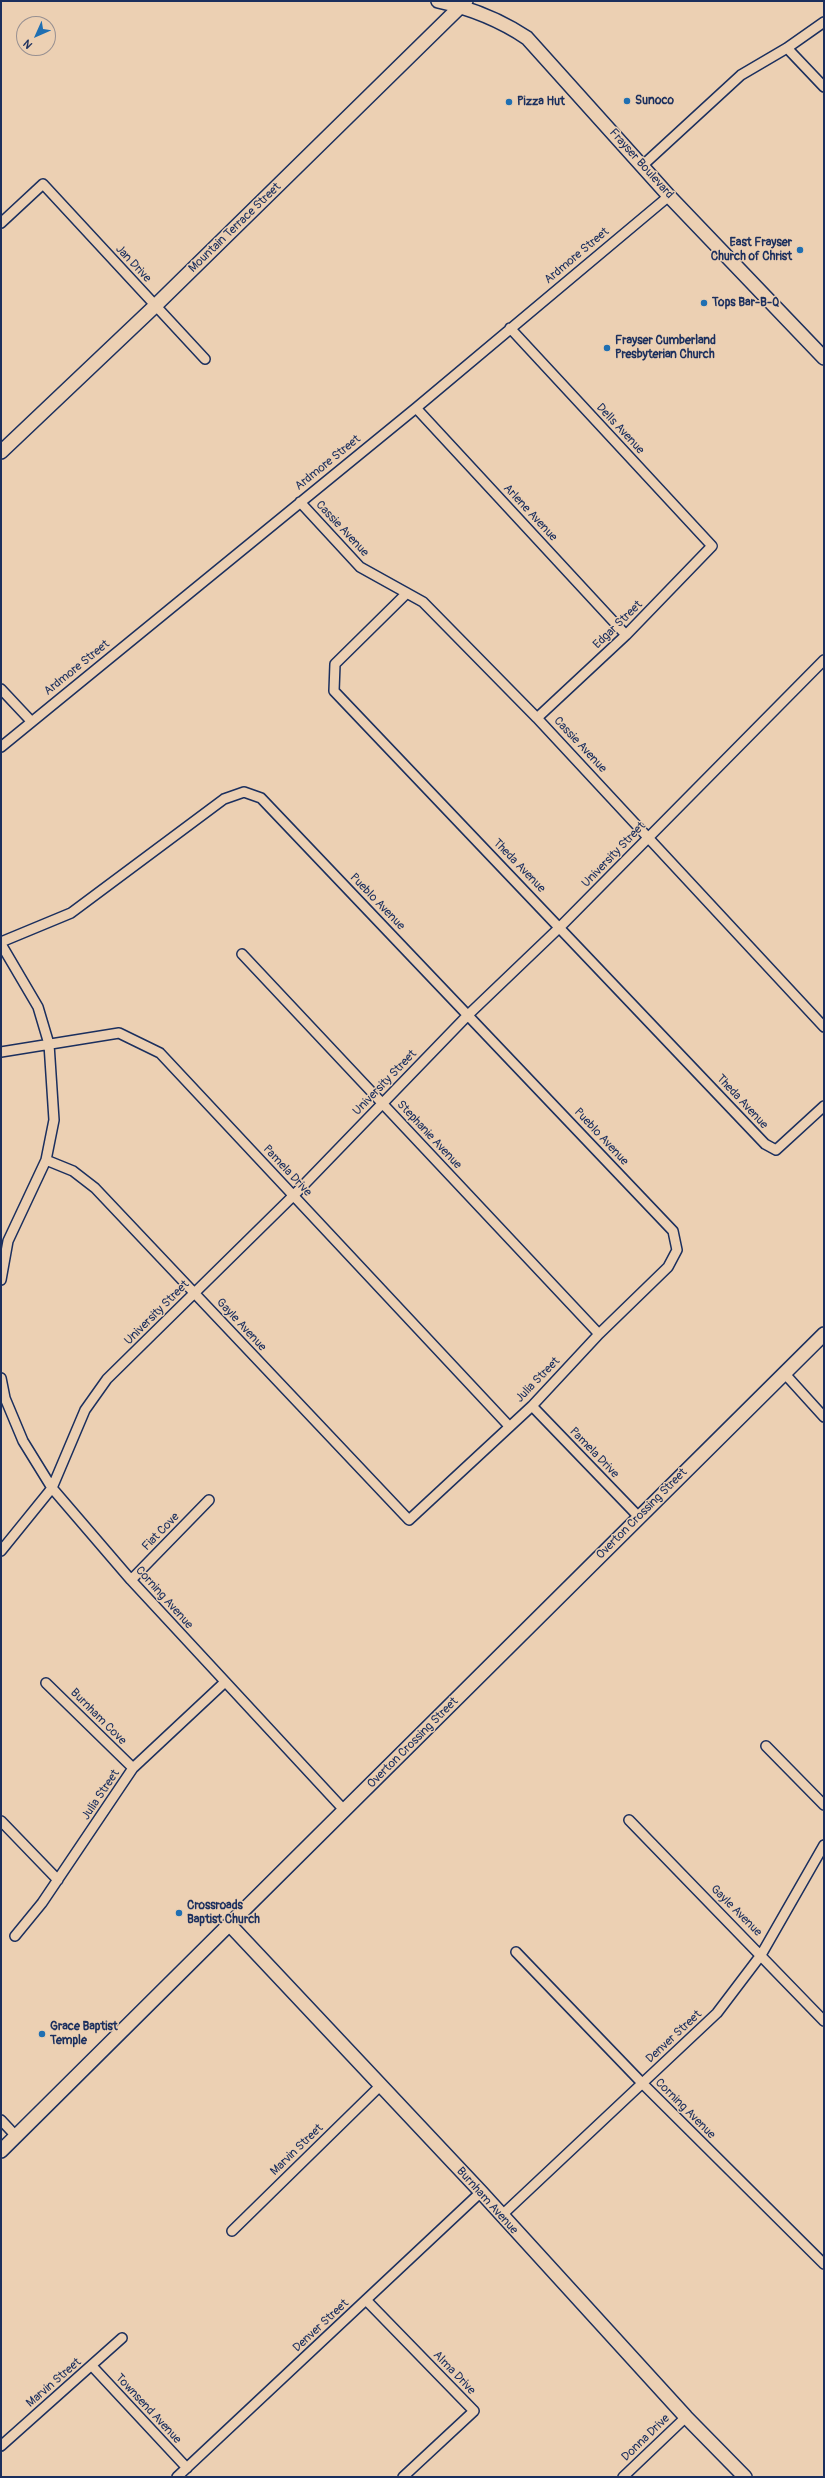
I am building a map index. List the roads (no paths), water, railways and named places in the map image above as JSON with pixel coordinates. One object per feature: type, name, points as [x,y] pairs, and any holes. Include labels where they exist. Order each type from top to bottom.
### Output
[{"type":"street","name":"Frayser Boulevard","points":[[438,1],[464,3],[505,24],[527,38],[669,196],[824,358]]},
{"type":"street","name":"Mountain Terrace Street","points":[[1,452],[155,306],[464,3]]},
{"type":"street","points":[[642,166],[741,76],[787,48],[824,22]]},
{"type":"street","points":[[787,48],[824,87]]},
{"type":"street","name":"Jan Drive","points":[[1,223],[43,184],[205,359]]},
{"type":"street","name":"Ardmore Street","points":[[1,747],[416,408],[669,196]]},
{"type":"street","name":"Dells Avenue","points":[[510,328],[712,546]]},
{"type":"street","name":"Arlene Avenue","points":[[416,408],[626,635]]},
{"type":"street","name":"Cassie Avenue","points":[[300,502],[360,567],[423,602],[538,718],[824,1027]]},
{"type":"street","name":"Edgar Street","points":[[538,718],[626,635],[712,546]]},
{"type":"street","name":"Theda Avenue","points":[[408,593],[335,664],[334,691],[765,1144],[776,1150],[824,1106]]},
{"type":"street","name":"University Street","points":[[1,1551],[52,1488],[85,1410],[107,1379],[293,1196],[468,1015],[560,927],[648,836],[824,660]]},
{"type":"street","points":[[1,689],[31,721]]},
{"type":"street","name":"Pueblo Avenue","points":[[1,943],[71,912],[224,799],[244,792],[261,798],[673,1231],[677,1250]]},
{"type":"street","points":[[1,943],[38,1007],[49,1044],[54,1120],[46,1160],[8,1241],[1,1280]]},
{"type":"street","name":"Stephanie Avenue","points":[[242,954],[599,1334]]},
{"type":"street","name":"Pamela Drive","points":[[1,1052],[119,1032],[160,1053],[509,1426]]},
{"type":"street","name":"Gayle Avenue","points":[[46,1160],[73,1171],[95,1188],[409,1520]]},
{"type":"street","name":"Julia Street","points":[[409,1520],[532,1406],[599,1334],[668,1267],[677,1250]]},
{"type":"street","name":"Overton Crossing Street","points":[[1,2151],[15,2135],[345,1811],[638,1516],[785,1374],[824,1334]]},
{"type":"street","points":[[785,1374],[824,1417]]},
{"type":"street","name":"Corning Avenue","points":[[1,1378],[3,1399],[23,1441],[52,1488],[131,1580],[345,1811]]},
{"type":"street","name":"Pamela Drive","points":[[532,1406],[638,1516]]},
{"type":"street","name":"Fiat Cove","points":[[131,1580],[209,1500]]},
{"type":"street","name":"Burnham Cove","points":[[46,1682],[133,1768]]},
{"type":"street","name":"Julia Street","points":[[15,1936],[42,1903],[133,1768],[225,1682]]},
{"type":"street","points":[[766,1746],[824,1805]]},
{"type":"street","name":"Gayle Avenue","points":[[629,1820],[824,2021]]},
{"type":"street","points":[[1,1821],[58,1880]]},
{"type":"street","name":"Denver Street","points":[[501,2216],[717,2014],[761,1955],[824,1845]]},
{"type":"street","name":"Burnham Avenue","points":[[230,1925],[481,2192],[501,2216],[686,2417],[745,2477]]},
{"type":"street","name":"Corning Avenue","points":[[516,1952],[642,2083],[824,2264]]},
{"type":"street","name":"Marvin Street","points":[[232,2231],[380,2086]]},
{"type":"street","points":[[1,2120],[15,2135]]},
{"type":"street","name":"Denver Street","points":[[177,2477],[481,2192]]},
{"type":"street","name":"Alma Drive","points":[[366,2300],[474,2411],[403,2477]]},
{"type":"street","name":"Marvin Street","points":[[1,2446],[122,2338]]},
{"type":"street","name":"Townsend Avenue","points":[[92,2366],[187,2468]]},
{"type":"street","name":"Donna Drive","points":[[623,2477],[686,2417]]},
{"type":"place","name":"Sunoco","points":[[627,101]]},
{"type":"place","name":"Pizza Hut","points":[[509,102]]},
{"type":"place","name":"East Frayser Church of Christ","points":[[800,250]]},
{"type":"place","name":"Tops Bar-B-Q","points":[[704,303]]},
{"type":"place","name":"Frayser Cumberland Presbyterian Church","points":[[607,348]]},
{"type":"place","name":"Crossroads Baptist Church","points":[[179,1913]]},
{"type":"place","name":"Grace Baptist Temple","points":[[42,2034]]}]
